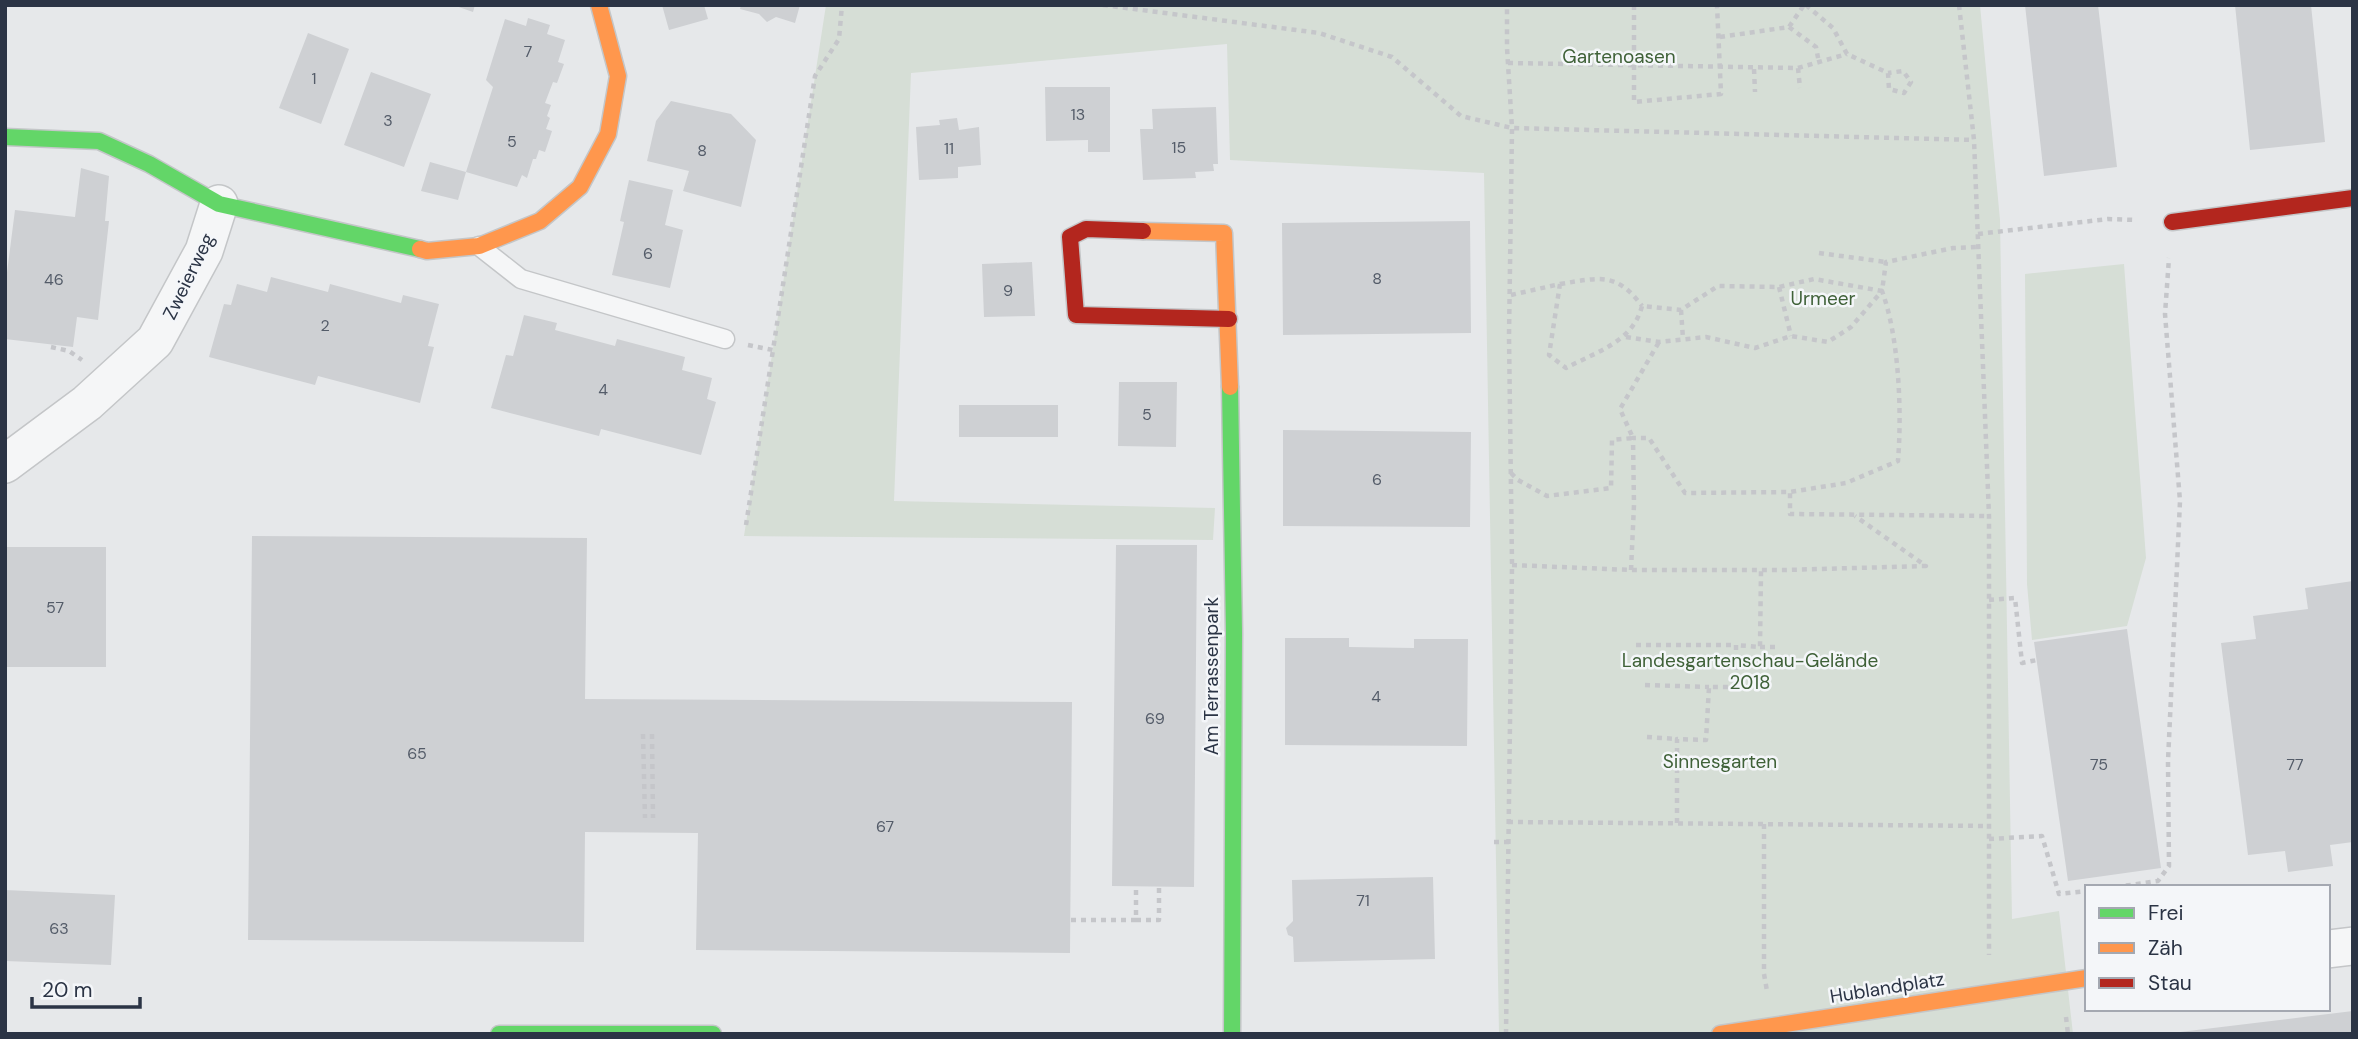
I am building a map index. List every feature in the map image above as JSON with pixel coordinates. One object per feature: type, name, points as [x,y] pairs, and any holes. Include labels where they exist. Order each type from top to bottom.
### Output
[{"type":"street","points":[[5,137],[99,141],[149,164],[219,204],[427,251],[479,246],[540,221],[580,187],[608,134],[618,76],[599,5]]},
{"type":"street","points":[[2172,222],[2353,198]]},
{"type":"street","name":"Zweierweg","points":[[5,464],[87,403],[155,341],[204,251],[219,204]]},
{"type":"street","name":"Am Terrassenpark","points":[[1229,318],[1076,315],[1070,237],[1086,229],[1224,233],[1229,318],[1232,595],[1232,1034]]},
{"type":"street","points":[[2330,949],[2353,946]]},
{"type":"street","name":"Hublandplatz","points":[[1720,1034],[2085,978]]},
{"type":"street","points":[[499,1034],[713,1034]]},
{"type":"lane","points":[[479,246],[520,279],[725,339]]},
{"type":"path","points":[[746,525],[815,76],[839,39],[842,5]]},
{"type":"path","points":[[1103,5],[1319,33],[1392,57],[1461,116],[1511,128],[1975,140]]},
{"type":"path","points":[[1506,1034],[1512,565],[1511,128],[1507,5]]},
{"type":"path","points":[[1634,5],[1634,102],[1721,94],[1717,5]]},
{"type":"path","points":[[1789,27],[1805,5],[1833,28],[1847,54],[1888,73],[1903,71],[1910,82],[1904,93],[1889,89],[1888,73]]},
{"type":"path","points":[[1959,5],[1975,140],[1989,516],[1989,991]]},
{"type":"path","points":[[1720,37],[1789,27],[1816,47],[1819,63]]},
{"type":"path","points":[[1508,63],[1798,68],[1847,54]]},
{"type":"path","points":[[1798,68],[1800,88]]},
{"type":"path","points":[[1754,69],[1755,92]]},
{"type":"path","points":[[1978,234],[2108,219],[2172,222],[2165,314],[2180,501],[2168,761],[2169,866],[2158,884]]},
{"type":"path","points":[[1819,253],[1886,262],[1953,248],[1979,247]]},
{"type":"path","points":[[1510,473],[1547,496],[1611,488],[1612,440],[1633,438],[1649,438],[1685,494],[1790,492],[1846,483],[1898,461],[1901,419],[1889,310],[1882,290],[1886,262]]},
{"type":"path","points":[[1511,295],[1604,277],[1630,290],[1642,306],[1681,310],[1718,286],[1779,287],[1814,279],[1882,290]]},
{"type":"path","points":[[1560,284],[1549,355],[1566,368],[1625,336],[1638,321],[1642,306]]},
{"type":"path","points":[[1779,287],[1791,336]]},
{"type":"path","points":[[1625,336],[1659,342],[1706,337],[1755,348],[1791,336],[1828,342],[1851,327],[1882,290]]},
{"type":"path","points":[[1681,310],[1683,339]]},
{"type":"path","points":[[725,339],[773,350]]},
{"type":"path","points":[[1631,570],[1633,438],[1620,409],[1659,342]]},
{"type":"path","points":[[51,347],[69,351],[79,358]]},
{"type":"path","points":[[1790,492],[1790,514],[1989,516]]},
{"type":"path","points":[[1512,565],[1631,570],[1926,566],[1854,515]]},
{"type":"path","points":[[1760,647],[1761,570]]},
{"type":"path","points":[[1989,600],[2015,598],[2022,663],[2037,660]]},
{"type":"path","points":[[1636,645],[1780,647]]},
{"type":"path","points":[[1646,685],[1736,687],[1736,645]]},
{"type":"path","points":[[1647,737],[1706,740],[1709,687]]},
{"type":"path","points":[[643,734],[645,817]]},
{"type":"path","points":[[652,734],[653,818]]},
{"type":"path","points":[[1677,739],[1677,823]]},
{"type":"path","points":[[1508,822],[1989,825]]},
{"type":"path","points":[[1764,824],[1764,974],[1773,1027]]},
{"type":"path","points":[[1989,839],[2042,836],[2059,894],[2085,891]]},
{"type":"path","points":[[1494,842],[1510,842]]},
{"type":"path","points":[[1136,886],[1136,920]]},
{"type":"path","points":[[1071,920],[1159,920],[1159,886]]},
{"type":"green space","name":"Landesgartenschau-Gelände 2018","points":[[826,5],[1980,5],[2000,220],[2012,919],[2059,911],[2073,1034],[1499,1034],[1484,173],[1230,160],[1227,44],[911,73],[894,501],[1215,508],[1213,540],[744,536]]},
{"type":"green space","points":[[2124,264],[2146,558],[2127,626],[2032,640],[2027,584],[2025,274]]},
{"type":"building","points":[[453,5],[475,5],[473,12]]},
{"type":"building","points":[[662,5],[704,5],[708,19],[669,30]]},
{"type":"building","points":[[741,5],[800,5],[795,23],[776,17],[767,22],[759,14],[740,9]]},
{"type":"building","points":[[2025,5],[2098,5],[2117,167],[2044,176]]},
{"type":"building","points":[[2235,5],[2311,5],[2325,142],[2250,150]]},
{"type":"building","points":[[528,18],[550,25],[547,34],[565,40],[558,62],[564,64],[545,103],[551,105],[546,129],[552,131],[545,152],[539,150],[527,178],[522,175],[517,187],[466,172],[493,87],[486,80],[505,19],[526,26]]},
{"type":"building","points":[[308,33],[349,49],[321,124],[279,108]]},
{"type":"building","points":[[371,72],[431,94],[404,167],[344,145]]},
{"type":"building","points":[[1045,87],[1110,87],[1110,152],[1088,152],[1088,140],[1046,141]]},
{"type":"building","points":[[671,101],[731,114],[756,140],[741,207],[683,191],[689,171],[647,161],[656,121]]},
{"type":"building","points":[[1216,107],[1218,164],[1213,164],[1214,171],[1195,172],[1196,178],[1143,180],[1140,129],[1153,129],[1152,109]]},
{"type":"building","points":[[957,118],[959,130],[979,127],[981,165],[958,167],[958,178],[919,180],[916,127],[940,125],[939,120]]},
{"type":"building","points":[[430,162],[466,172],[458,200],[421,191]]},
{"type":"building","points":[[81,168],[109,176],[105,221],[109,221],[98,320],[77,317],[73,347],[5,339],[5,288],[15,210],[75,217]]},
{"type":"building","points":[[629,180],[673,190],[665,225],[683,230],[670,288],[612,275],[624,222],[620,221]]},
{"type":"building","points":[[1470,221],[1471,333],[1283,335],[1282,223]]},
{"type":"building","points":[[1032,262],[1035,316],[984,317],[982,264]]},
{"type":"building","points":[[271,277],[328,292],[330,284],[401,303],[403,295],[439,304],[428,346],[434,347],[420,403],[318,376],[315,385],[209,357],[224,304],[231,305],[237,284],[267,292]]},
{"type":"building","points":[[524,315],[557,323],[555,330],[615,346],[617,339],[685,357],[682,370],[712,378],[707,399],[716,402],[701,455],[601,429],[599,436],[491,408],[506,355],[513,356]]},
{"type":"building","points":[[1119,382],[1177,382],[1176,447],[1118,446]]},
{"type":"building","points":[[959,405],[1058,405],[1058,437],[959,437]]},
{"type":"building","points":[[1283,430],[1471,432],[1470,527],[1283,526]]},
{"type":"building","points":[[252,536],[587,538],[585,699],[1072,702],[1070,953],[696,950],[698,833],[585,832],[584,942],[248,940]]},
{"type":"building","points":[[1116,545],[1197,545],[1194,887],[1112,886]]},
{"type":"building","points":[[5,547],[106,547],[106,667],[5,667]]},
{"type":"building","points":[[2353,581],[2353,842],[2330,845],[2333,866],[2288,872],[2285,851],[2248,855],[2221,643],[2256,639],[2253,616],[2308,609],[2305,588]]},
{"type":"building","points":[[2127,629],[2161,868],[2068,881],[2034,642]]},
{"type":"building","points":[[1285,638],[1349,638],[1349,647],[1414,648],[1414,639],[1468,639],[1467,746],[1285,745]]},
{"type":"building","points":[[1433,877],[1435,959],[1294,962],[1293,937],[1288,935],[1286,928],[1293,921],[1292,880]]},
{"type":"building","points":[[5,890],[115,895],[111,965],[5,961]]},
{"type":"building","points":[[2353,1011],[2353,1034],[2180,1034],[2180,1032]]},
{"type":"traffic: fast","points":[[5,137],[99,141],[149,164],[219,204],[420,249]]},
{"type":"traffic: fast","points":[[1230,387],[1234,633],[1232,1034]]},
{"type":"traffic: fast","points":[[499,1034],[713,1034]]},
{"type":"traffic: slow","points":[[420,249],[427,251],[479,246],[540,221],[580,187],[608,134],[618,76],[599,5]]},
{"type":"traffic: slow","points":[[1143,231],[1224,233],[1230,387]]},
{"type":"traffic: slow","points":[[1720,1034],[2085,978]]},
{"type":"traffic: jam","points":[[2172,222],[2353,198]]},
{"type":"traffic: jam","points":[[1143,231],[1086,229],[1070,237],[1076,315],[1229,319]]},
{"type":"park label","name":"Gartenoasen","points":[[1619,56]]},
{"type":"park label","name":"Urmeer","points":[[1823,298]]},
{"type":"park label","name":"Sinnesgarten","points":[[1720,761]]}]
